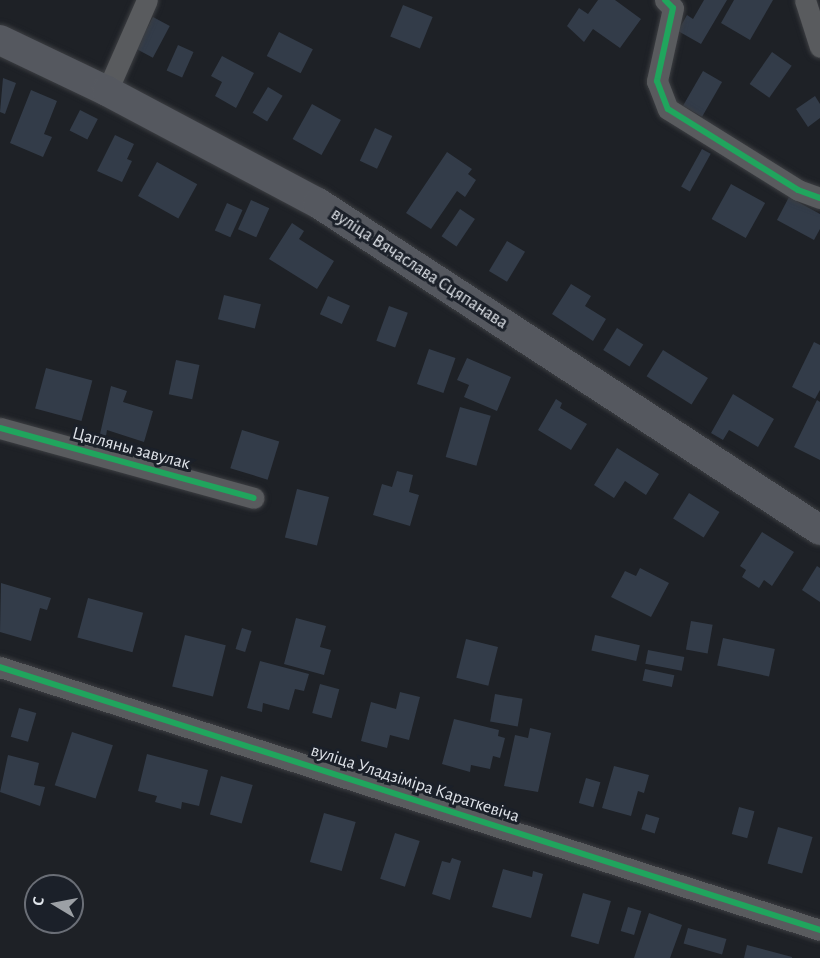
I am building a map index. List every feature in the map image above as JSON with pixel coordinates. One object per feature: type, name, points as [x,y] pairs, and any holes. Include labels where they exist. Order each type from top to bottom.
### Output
[{"type":"main road","name":"вуліца Вячаслава Сцяпанава","points":[[0,40],[107,91],[318,203],[820,530]]},
{"type":"street","points":[[107,91],[147,0]]},
{"type":"street","points":[[665,0],[673,8],[657,81],[668,109],[798,190],[820,198]]},
{"type":"street","points":[[805,0],[820,47]]},
{"type":"street","name":"Цагляны завулак","points":[[0,428],[254,498]]},
{"type":"street","name":"вуліца Уладзіміра Караткевіча","points":[[0,667],[820,930]]},
{"type":"building","points":[[598,0],[615,0],[641,19],[620,48],[593,29],[584,42],[567,26],[579,8],[588,14]]},
{"type":"building","points":[[704,0],[727,0],[701,44],[678,31],[687,15],[693,19]]},
{"type":"building","points":[[734,0],[773,0],[750,40],[721,23]]},
{"type":"building","points":[[403,5],[433,17],[420,49],[390,37]]},
{"type":"building","points":[[153,17],[170,26],[153,58],[136,49]]},
{"type":"building","points":[[279,32],[313,49],[301,73],[267,56]]},
{"type":"building","points":[[178,45],[194,52],[182,77],[167,71]]},
{"type":"building","points":[[772,52],[792,66],[769,98],[750,84]]},
{"type":"building","points":[[222,56],[254,73],[236,108],[215,96],[222,82],[211,76]]},
{"type":"building","points":[[703,71],[722,82],[702,117],[683,106]]},
{"type":"building","points":[[3,78],[16,83],[5,114],[0,112]]},
{"type":"building","points":[[268,87],[283,96],[267,121],[253,113]]},
{"type":"building","points":[[31,90],[57,101],[44,134],[52,137],[43,157],[10,143]]},
{"type":"building","points":[[815,96],[820,104],[820,118],[808,127],[796,109]]},
{"type":"building","points":[[312,104],[341,120],[321,155],[293,139]]},
{"type":"building","points":[[80,110],[98,119],[87,140],[70,130]]},
{"type":"building","points":[[375,128],[392,136],[377,169],[360,161]]},
{"type":"building","points":[[115,135],[134,144],[127,159],[132,161],[122,182],[97,171]]},
{"type":"building","points":[[702,149],[711,154],[690,191],[681,187]]},
{"type":"building","points":[[447,152],[472,169],[468,174],[476,180],[465,197],[457,191],[431,229],[406,213]]},
{"type":"building","points":[[157,162],[197,184],[178,218],[138,196]]},
{"type":"building","points":[[731,184],[765,203],[746,238],[712,219]]},
{"type":"building","points":[[789,197],[820,214],[820,229],[814,240],[777,220]]},
{"type":"building","points":[[251,200],[269,208],[256,237],[238,229]]},
{"type":"building","points":[[227,203],[243,210],[230,237],[215,230]]},
{"type":"building","points":[[460,209],[475,219],[456,246],[442,236]]},
{"type":"building","points":[[292,223],[304,231],[299,239],[334,261],[317,289],[269,259]]},
{"type":"building","points":[[507,241],[525,252],[507,282],[489,271]]},
{"type":"building","points":[[571,284],[591,296],[585,306],[606,319],[593,341],[552,314]]},
{"type":"building","points":[[224,295],[261,304],[255,328],[218,319]]},
{"type":"building","points":[[328,296],[350,306],[342,324],[320,314]]},
{"type":"building","points":[[389,306],[408,313],[395,348],[376,341]]},
{"type":"building","points":[[617,328],[643,344],[630,366],[603,350]]},
{"type":"building","points":[[814,342],[820,345],[820,390],[815,399],[792,387]]},
{"type":"building","points":[[429,349],[455,358],[443,393],[417,384]]},
{"type":"building","points":[[663,350],[708,378],[692,404],[647,376]]},
{"type":"building","points":[[467,358],[511,377],[497,411],[464,397],[469,385],[457,380]]},
{"type":"building","points":[[176,360],[199,365],[192,399],[169,394]]},
{"type":"building","points":[[46,368],[92,380],[81,421],[35,409]]},
{"type":"building","points":[[111,386],[127,391],[123,402],[153,411],[144,442],[107,430],[106,436],[100,434]]},
{"type":"building","points":[[733,394],[774,419],[758,447],[729,430],[723,440],[711,433]]},
{"type":"building","points":[[556,399],[562,403],[560,408],[587,424],[571,450],[538,430]]},
{"type":"building","points":[[817,400],[820,402],[820,460],[794,447]]},
{"type":"building","points":[[460,407],[491,416],[476,466],[446,457]]},
{"type":"building","points":[[242,430],[279,441],[268,480],[230,468]]},
{"type":"building","points":[[617,448],[659,474],[646,495],[625,481],[614,498],[594,485]]},
{"type":"building","points":[[397,471],[413,475],[409,492],[419,495],[410,526],[373,515],[382,484],[392,487]]},
{"type":"building","points":[[297,489],[329,497],[317,545],[285,538]]},
{"type":"building","points":[[689,493],[720,512],[704,538],[673,518]]},
{"type":"building","points":[[762,532],[794,552],[772,586],[764,580],[759,588],[742,577],[746,570],[740,566]]},
{"type":"building","points":[[817,566],[820,568],[820,602],[802,590]]},
{"type":"building","points":[[640,568],[669,583],[651,617],[611,597],[625,571],[636,576]]},
{"type":"building","points":[[1,583],[51,598],[47,610],[40,608],[31,641],[0,632]]},
{"type":"building","points":[[88,598],[143,613],[132,652],[77,638]]},
{"type":"building","points":[[296,618],[326,626],[320,647],[331,650],[324,675],[284,664]]},
{"type":"building","points":[[691,621],[713,625],[708,653],[686,650]]},
{"type":"building","points":[[242,628],[252,631],[245,652],[236,649]]},
{"type":"building","points":[[185,635],[226,645],[213,697],[172,686]]},
{"type":"building","points":[[595,635],[640,645],[636,661],[591,651]]},
{"type":"building","points":[[723,638],[775,649],[769,676],[717,665]]},
{"type":"building","points":[[466,639],[498,647],[488,686],[456,678]]},
{"type":"building","points":[[648,650],[684,657],[682,671],[645,664]]},
{"type":"building","points":[[260,661],[309,674],[304,691],[295,689],[289,710],[263,703],[262,712],[247,708]]},
{"type":"building","points":[[645,669],[674,675],[672,687],[643,681]]},
{"type":"building","points":[[320,684],[339,689],[332,718],[312,713]]},
{"type":"building","points":[[400,692],[420,697],[409,740],[390,735],[387,748],[361,741],[371,702],[396,709]]},
{"type":"building","points":[[495,694],[523,699],[518,726],[490,722]]},
{"type":"building","points":[[19,708],[36,713],[28,742],[11,737]]},
{"type":"building","points":[[454,719],[499,730],[498,736],[505,738],[500,758],[493,756],[490,769],[471,765],[470,772],[442,764]]},
{"type":"building","points":[[530,728],[551,733],[538,792],[504,786],[515,735],[528,738]]},
{"type":"building","points":[[72,732],[113,745],[96,799],[55,785]]},
{"type":"building","points":[[147,754],[208,770],[199,806],[182,802],[181,809],[155,802],[157,796],[138,791]]},
{"type":"building","points":[[8,755],[39,763],[34,785],[45,787],[40,806],[0,792]]},
{"type":"building","points":[[614,766],[649,775],[644,793],[638,791],[631,816],[602,808]]},
{"type":"building","points":[[221,776],[253,785],[242,824],[210,814]]},
{"type":"building","points":[[586,778],[600,782],[593,807],[579,803]]},
{"type":"building","points":[[739,807],[754,811],[747,838],[732,834]]},
{"type":"building","points":[[324,813],[356,822],[342,871],[310,862]]},
{"type":"building","points":[[646,814],[659,818],[655,833],[641,829]]},
{"type":"building","points":[[778,827],[813,837],[802,873],[768,864]]},
{"type":"building","points":[[395,833],[420,841],[405,887],[380,879]]},
{"type":"building","points":[[452,858],[461,861],[450,900],[432,894],[442,861],[450,863]]},
{"type":"building","points":[[503,869],[532,877],[533,871],[543,874],[531,918],[492,907]]},
{"type":"building","points":[[583,893],[611,901],[598,944],[571,936]]},
{"type":"building","points":[[628,907],[641,911],[634,935],[621,931]]},
{"type":"building","points":[[649,913],[682,925],[670,958],[634,958]]},
{"type":"building","points":[[688,928],[726,939],[722,954],[684,943]]},
{"type":"building","points":[[747,945],[792,957],[792,958],[744,958]]},
{"type":"cycle path","points":[[665,0],[673,8],[657,81],[668,109],[798,190],[820,198]]},
{"type":"cycle path","points":[[0,428],[254,498]]},
{"type":"cycle path","points":[[0,667],[820,930]]}]
